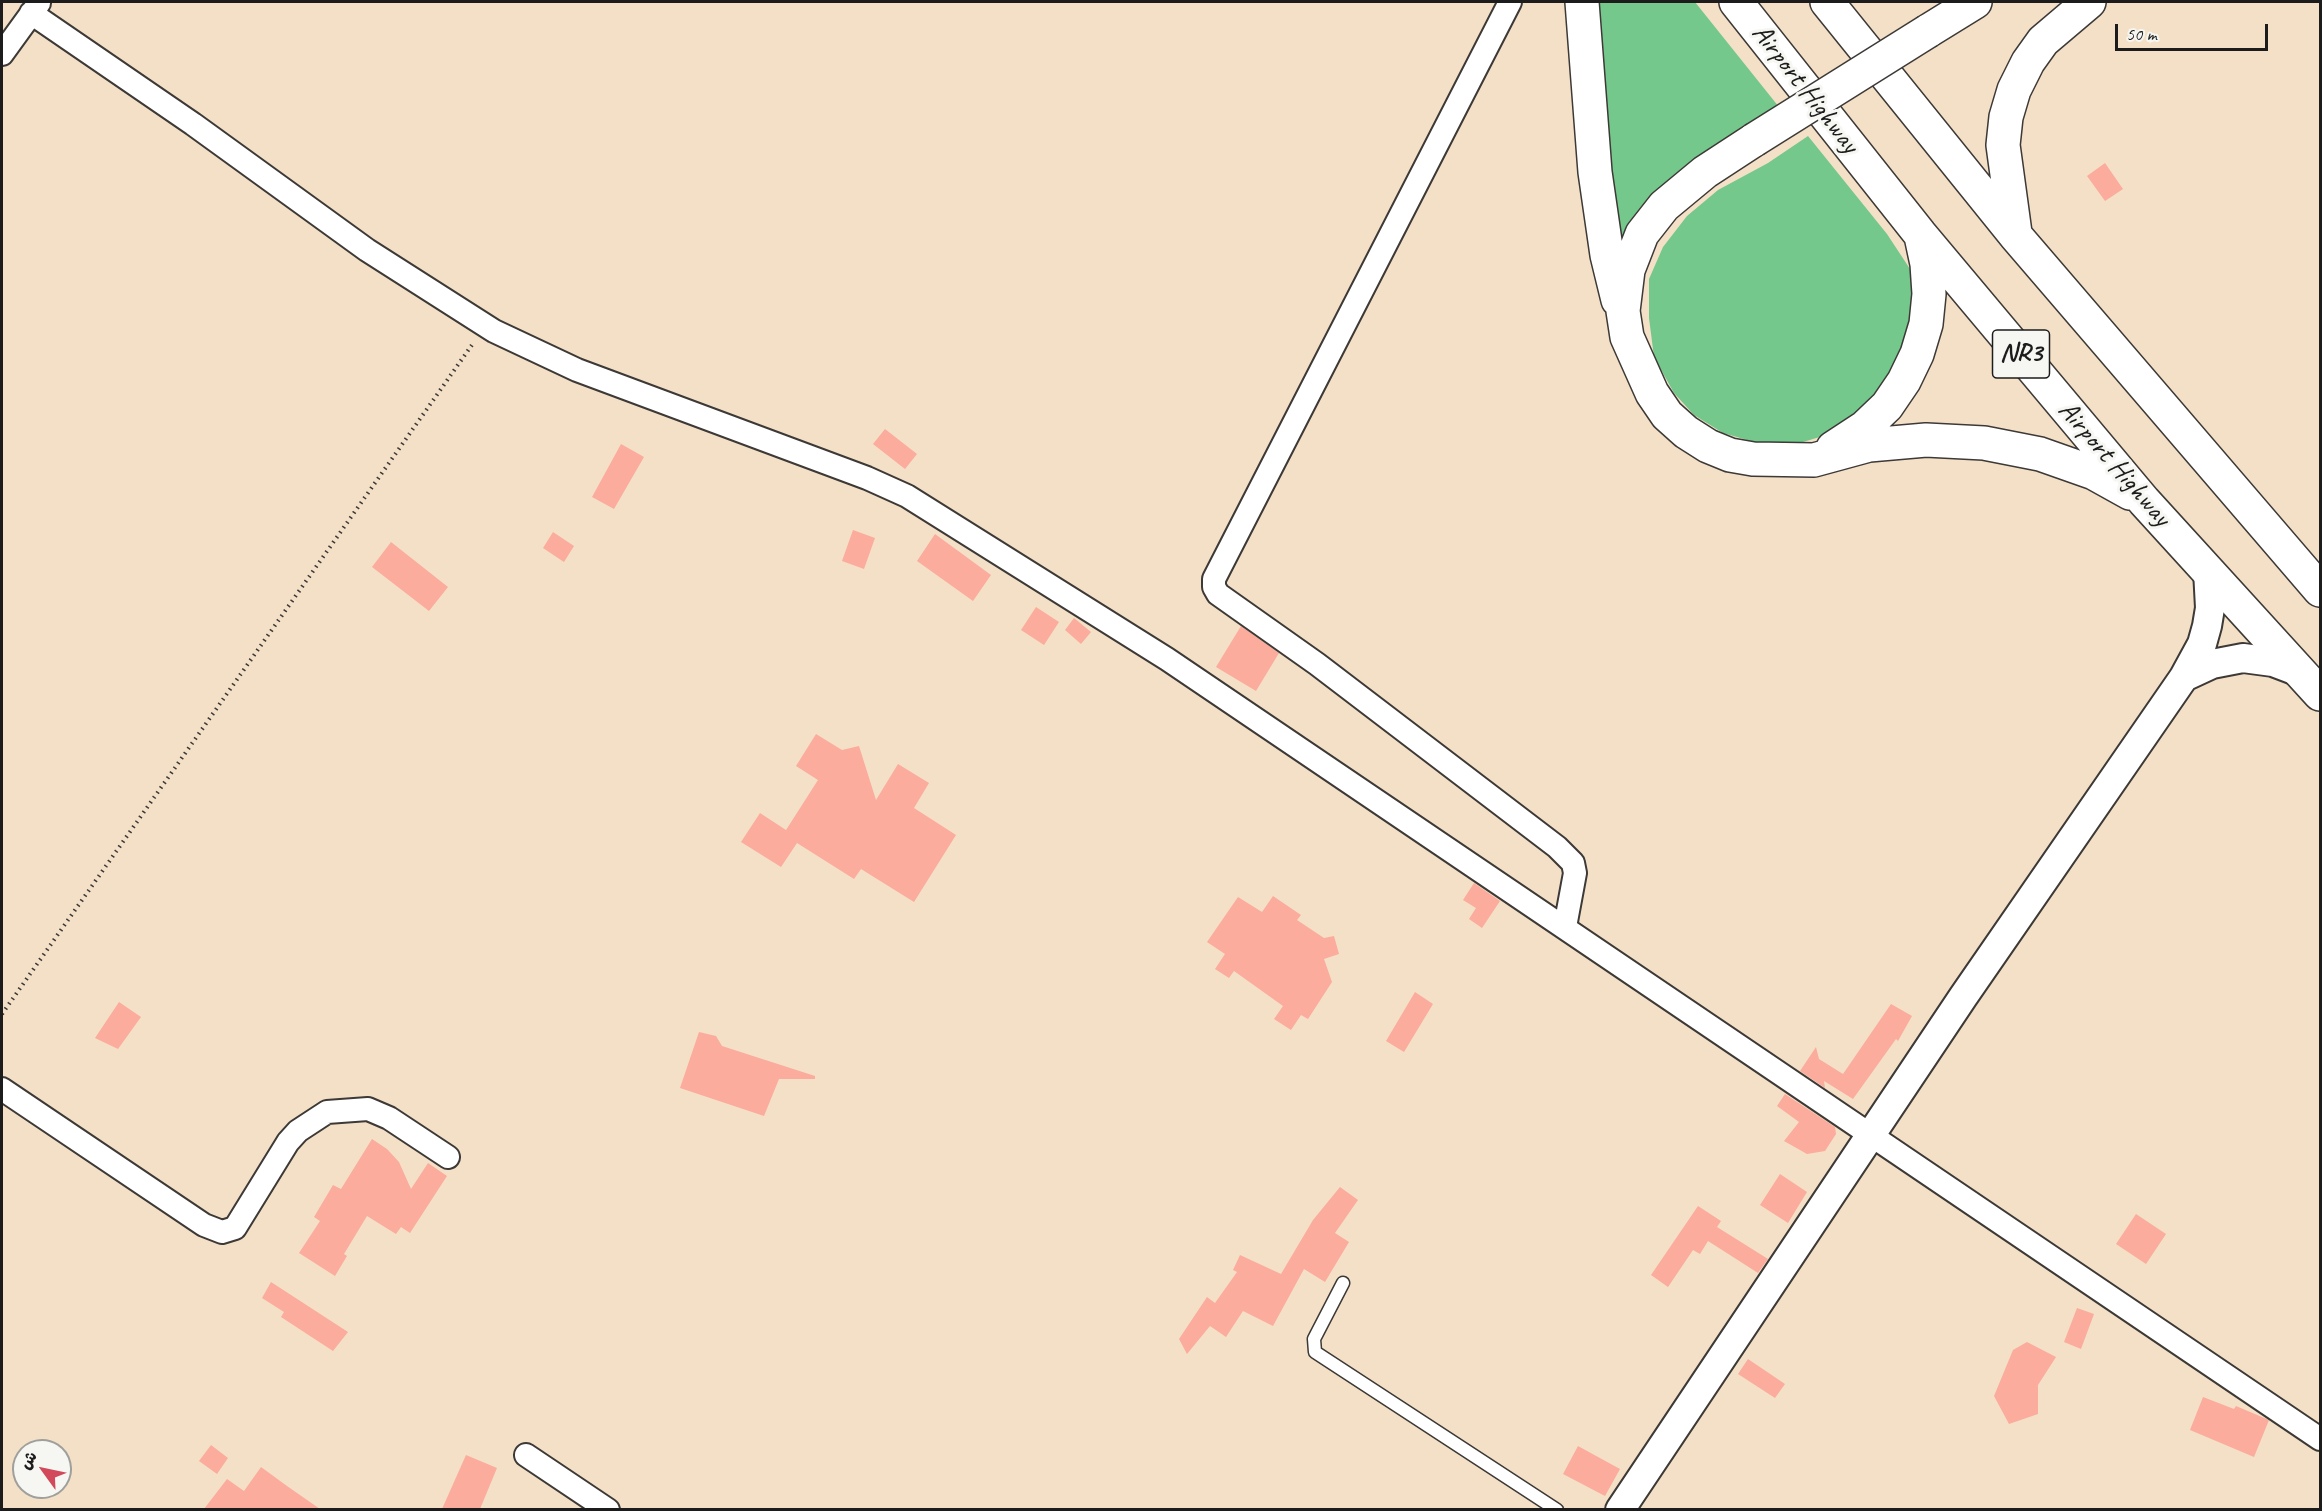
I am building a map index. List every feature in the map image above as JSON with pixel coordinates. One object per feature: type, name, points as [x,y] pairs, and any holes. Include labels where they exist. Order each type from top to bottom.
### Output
[{"type":"highway","points":[[1582,2],[1595,172],[1607,255],[1627,337],[1652,393],[1667,415],[1686,432],[1730,455],[1783,461],[1814,460],[1881,444],[1926,440],[1984,442],[2040,454],[2094,473],[2144,501]]},
{"type":"highway","name":"Airport Highway","points":[[1736,2],[1920,234],[2144,501],[2311,683]]},
{"type":"highway","name":"NR3","points":[[1827,2],[2015,235],[2320,590]]},
{"type":"highway","points":[[1627,337],[1623,311],[1628,270],[1634,251],[1652,219],[1705,172],[1975,2]]},
{"type":"highway","points":[[2015,235],[2003,145],[2006,117],[2014,90],[2028,62],[2043,42],[2089,2]]},
{"type":"highway","points":[[1814,460],[1865,427],[1887,406],[1904,381],[1917,354],[1926,324],[1929,294],[1927,264],[1920,234]]},
{"type":"street","points":[[1510,2],[1225,558],[1215,579],[1214,587],[1218,594],[1317,664],[1557,847],[1573,863],[1575,873],[1565,927]]},
{"type":"street","points":[[2,54],[35,7],[367,250],[485,325],[577,370],[867,478],[907,496],[1167,659],[2320,1440]]},
{"type":"street","points":[[1620,1509],[1870,1136],[2184,677],[2202,644],[2207,626],[2210,598],[2208,570]]},
{"type":"street","points":[[2184,677],[2212,664],[2242,658],[2273,662],[2311,683]]},
{"type":"street","points":[[2,1089],[204,1225],[222,1232],[235,1228],[288,1142],[298,1131],[327,1112],[368,1109],[389,1118],[448,1157]]},
{"type":"street","points":[[526,1455],[608,1509]]},
{"type":"lane","points":[[1343,1283],[1314,1339],[1315,1352],[1557,1509]]},
{"type":"path","points":[[2,1014],[485,325]]},
{"type":"green space","points":[[1597,2],[1695,2],[1779,107],[1716,144],[1675,174],[1618,242]]},
{"type":"green space","points":[[1808,136],[1887,234],[1912,272],[1914,300],[1910,346],[1896,380],[1833,433],[1803,442],[1768,446],[1723,433],[1694,415],[1674,393],[1654,357],[1649,318],[1649,279],[1663,247],[1687,216],[1718,190],[1768,163]]},
{"type":"building","points":[[2105,163],[2123,189],[2105,201],[2087,176]]},
{"type":"building","points":[[885,429],[917,454],[905,469],[873,444]]},
{"type":"building","points":[[621,444],[644,457],[614,509],[592,497]]},
{"type":"building","points":[[853,530],[875,538],[864,569],[842,561]]},
{"type":"building","points":[[553,532],[574,546],[564,562],[543,548]]},
{"type":"building","points":[[935,534],[991,575],[973,601],[917,561]]},
{"type":"building","points":[[391,542],[448,587],[429,611],[372,567]]},
{"type":"building","points":[[1036,607],[1059,622],[1044,645],[1021,630]]},
{"type":"building","points":[[1074,618],[1091,632],[1081,644],[1065,630]]},
{"type":"building","points":[[1241,626],[1279,653],[1256,691],[1216,667]]},
{"type":"building","points":[[816,734],[842,750],[859,746],[876,800],[898,764],[929,783],[914,808],[956,835],[914,902],[861,869],[854,879],[797,843],[781,867],[741,842],[760,813],[786,830],[818,780],[796,766]]},
{"type":"building","points":[[1474,883],[1500,901],[1482,928],[1469,919],[1476,908],[1463,900]]},
{"type":"building","points":[[1273,896],[1301,915],[1297,920],[1324,938],[1334,936],[1339,954],[1324,959],[1332,982],[1308,1019],[1301,1015],[1291,1030],[1274,1019],[1283,1006],[1234,971],[1229,978],[1215,969],[1225,954],[1207,942],[1238,897],[1262,912]]},
{"type":"building","points":[[1415,992],[1433,1004],[1404,1052],[1386,1041]]},
{"type":"building","points":[[119,1002],[141,1017],[118,1049],[95,1038]]},
{"type":"building","points":[[1891,1004],[1912,1016],[1898,1041],[1896,1039],[1853,1099],[1824,1081],[1825,1088],[1800,1071],[1816,1047],[1819,1059],[1843,1074]]},
{"type":"building","points":[[699,1032],[716,1036],[722,1046],[815,1076],[815,1079],[779,1079],[764,1116],[680,1088]]},
{"type":"building","points":[[1785,1094],[1835,1127],[1836,1134],[1825,1151],[1807,1154],[1784,1141],[1799,1122],[1777,1106]]},
{"type":"building","points":[[372,1139],[387,1149],[399,1162],[411,1189],[428,1163],[447,1176],[410,1233],[401,1227],[396,1234],[367,1216],[344,1254],[347,1256],[335,1276],[299,1253],[320,1221],[314,1217],[333,1185],[341,1189]]},
{"type":"building","points":[[1780,1174],[1807,1192],[1788,1223],[1760,1205]]},
{"type":"building","points":[[1340,1187],[1358,1200],[1335,1233],[1349,1242],[1325,1282],[1304,1269],[1273,1326],[1243,1311],[1226,1337],[1210,1326],[1187,1354],[1179,1339],[1207,1297],[1215,1303],[1237,1272],[1233,1270],[1240,1255],[1281,1274],[1313,1220]]},
{"type":"building","points":[[1698,1206],[1721,1221],[1717,1227],[1768,1259],[1758,1273],[1708,1241],[1700,1254],[1693,1250],[1668,1287],[1651,1275]]},
{"type":"building","points":[[2136,1214],[2166,1234],[2146,1264],[2116,1244]]},
{"type":"building","points":[[271,1282],[348,1332],[333,1351],[281,1317],[284,1312],[262,1298]]},
{"type":"building","points":[[2077,1308],[2094,1314],[2081,1349],[2064,1342]]},
{"type":"building","points":[[2027,1342],[2056,1357],[2038,1385],[2038,1414],[2009,1424],[1994,1396],[2013,1350]]},
{"type":"building","points":[[1748,1359],[1785,1384],[1775,1398],[1738,1374]]},
{"type":"building","points":[[2203,1397],[2234,1409],[2236,1406],[2269,1420],[2254,1457],[2190,1430]]},
{"type":"building","points":[[211,1445],[228,1458],[217,1474],[199,1461]]},
{"type":"building","points":[[1578,1446],[1620,1469],[1605,1496],[1563,1474]]},
{"type":"building","points":[[466,1455],[497,1468],[480,1509],[442,1509]]},
{"type":"building","points":[[261,1467],[320,1509],[204,1509],[227,1479],[244,1491]]}]
